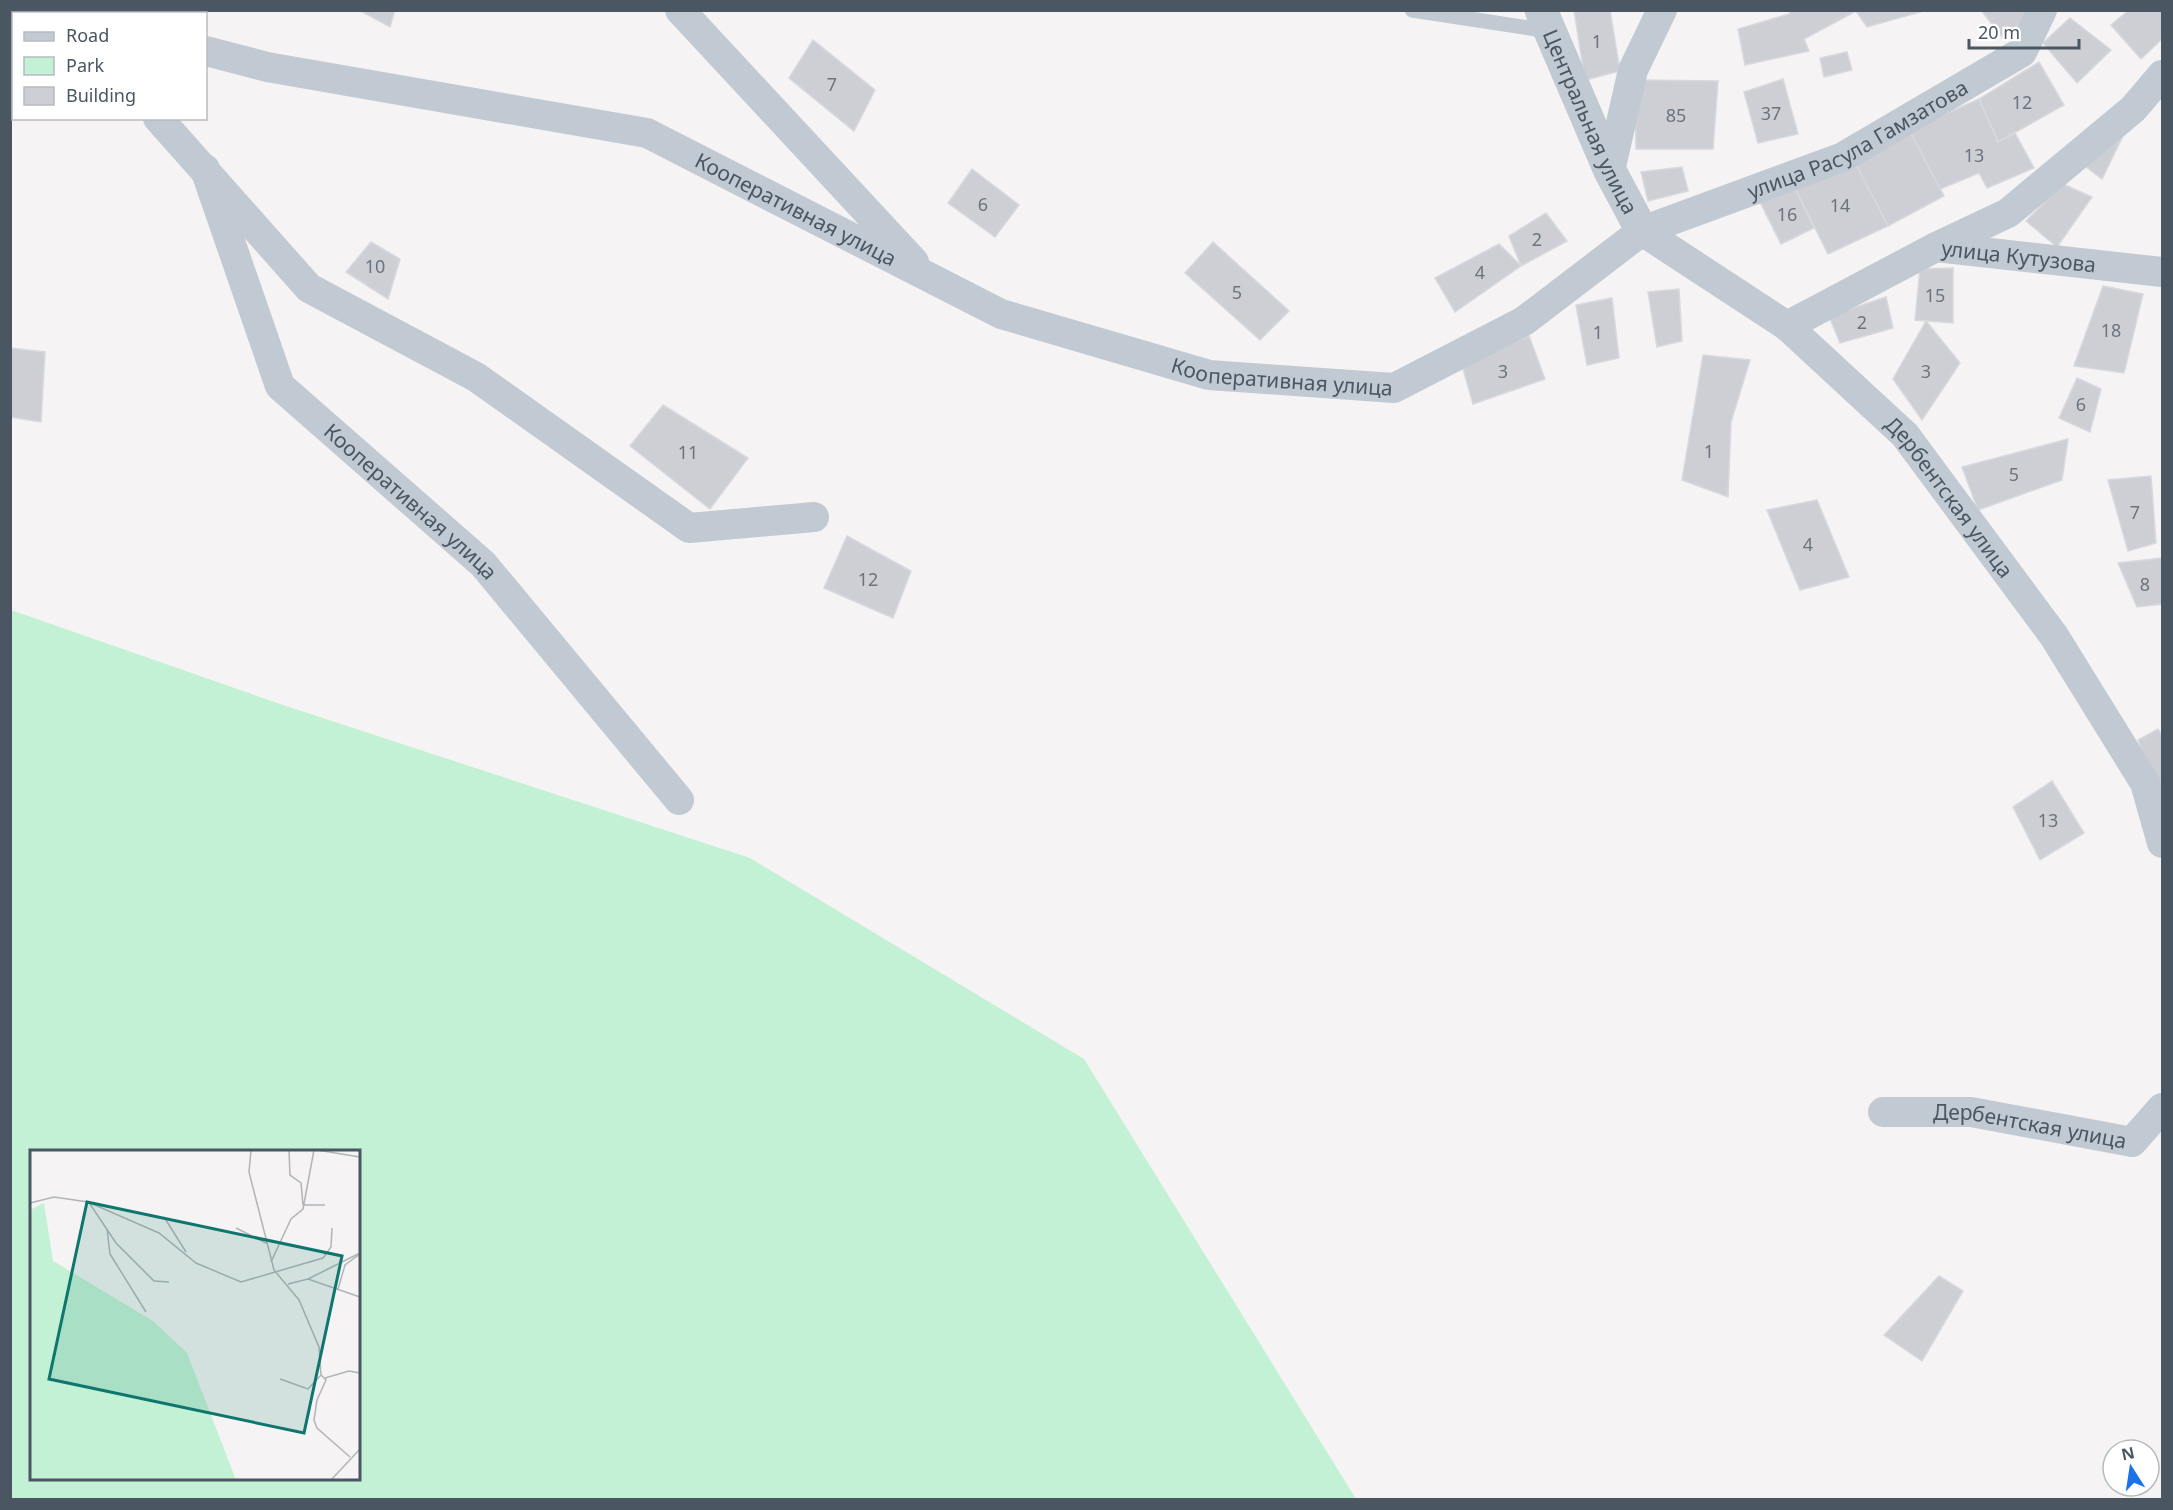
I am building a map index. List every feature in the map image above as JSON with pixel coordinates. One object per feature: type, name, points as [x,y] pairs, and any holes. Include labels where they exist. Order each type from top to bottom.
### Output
[{"type":"street","name":"Кооперативная улица","points":[[680,10],[928,277]]},
{"type":"street","points":[[1610,171],[1633,70],[1662,10]]},
{"type":"street","name":"улица Расула Гамзатова","points":[[1642,231],[1843,157],[2022,52],[2042,10]]},
{"type":"street","name":"Центральная улица","points":[[1545,21],[1610,171],[1642,231]]},
{"type":"street","name":"Кооперативная улица","points":[[207,51],[267,67],[647,133],[1001,314],[1209,375],[1394,388],[1524,321],[1642,231]]},
{"type":"street","points":[[1936,247],[2008,213],[2133,110],[2163,75]]},
{"type":"street","name":"Кооперативная улица","points":[[160,120],[309,288],[476,377],[689,528],[814,517]]},
{"type":"street","name":"Кооперативная улица","points":[[205,169],[280,386],[483,564],[679,800]]},
{"type":"street","name":"Дербентская улица","points":[[1642,231],[1787,326],[1905,435],[2054,636],[2145,783],[2163,843]]},
{"type":"street","name":"улица Кутузова","points":[[1787,326],[1936,247],[2163,272]]},
{"type":"street","name":"Дербентская улица","points":[[1883,1112],[1971,1112],[2132,1142],[2163,1108]]},
{"type":"lane","points":[[1412,10],[1545,21]]},
{"type":"green space","points":[[11,610],[280,704],[750,858],[1084,1059],[1356,1499],[11,1499]]},
{"type":"building","points":[[359,10],[395,10],[390,27]]},
{"type":"building","points":[[1574,10],[1610,10],[1620,71],[1585,80]]},
{"type":"building","points":[[1792,10],[1924,11],[1867,27],[1856,11],[1804,39],[1809,51],[1745,65],[1738,29],[1789,14]]},
{"type":"building","points":[[1981,10],[2030,10],[2005,41]]},
{"type":"building","points":[[2129,10],[2162,10],[2162,39],[2141,59],[2111,25]]},
{"type":"building","points":[[2070,18],[2111,50],[2077,83],[2043,43]]},
{"type":"building","points":[[813,40],[875,90],[854,131],[789,78]]},
{"type":"building","points":[[1847,52],[1852,70],[1824,77],[1820,58]]},
{"type":"building","points":[[2039,62],[2064,105],[1998,142],[1979,99]]},
{"type":"building","points":[[1783,79],[1798,134],[1758,143],[1744,92]]},
{"type":"building","points":[[1635,80],[1718,81],[1713,149],[1636,149]]},
{"type":"building","points":[[1979,99],[1998,142],[2015,133],[2034,168],[1987,188],[1979,173],[1940,189],[1909,130]]},
{"type":"building","points":[[1909,130],[1944,196],[1888,226],[1852,157]]},
{"type":"building","points":[[2124,134],[2102,179],[2085,166]]},
{"type":"building","points":[[1852,157],[1888,226],[1828,254],[1793,184]]},
{"type":"building","points":[[1682,167],[1688,191],[1648,201],[1641,172]]},
{"type":"building","points":[[972,169],[1019,205],[995,237],[948,203]]},
{"type":"building","points":[[1793,184],[1814,228],[1781,244],[1759,200]]},
{"type":"building","points":[[2063,184],[2092,197],[2057,247],[2026,221]]},
{"type":"building","points":[[1546,213],[1567,241],[1521,266],[1509,236]]},
{"type":"building","points":[[371,242],[400,259],[388,299],[346,272]]},
{"type":"building","points":[[1213,242],[1289,311],[1260,340],[1185,273]]},
{"type":"building","points":[[1499,244],[1521,266],[1455,312],[1435,278]]},
{"type":"building","points":[[1953,268],[1953,323],[1915,320],[1920,269]]},
{"type":"building","points":[[2103,286],[2143,294],[2124,373],[2074,366]]},
{"type":"building","points":[[1679,289],[1682,341],[1657,347],[1648,292]]},
{"type":"building","points":[[1886,297],[1893,328],[1840,343],[1829,316]]},
{"type":"building","points":[[1612,298],[1619,358],[1587,365],[1576,305]]},
{"type":"building","points":[[1926,321],[1960,363],[1922,420],[1893,379]]},
{"type":"building","points":[[1529,336],[1545,379],[1473,404],[1461,362]]},
{"type":"building","points":[[10,348],[45,352],[41,422],[10,417]]},
{"type":"building","points":[[1703,355],[1750,360],[1731,422],[1728,497],[1682,480]]},
{"type":"building","points":[[2077,378],[2101,389],[2090,432],[2059,418]]},
{"type":"building","points":[[663,405],[748,458],[710,509],[630,446]]},
{"type":"building","points":[[2068,439],[2062,480],[1978,510],[1962,467]]},
{"type":"building","points":[[2151,476],[2156,543],[2128,551],[2108,480]]},
{"type":"building","points":[[1817,500],[1849,577],[1800,590],[1767,510]]},
{"type":"building","points":[[847,536],[911,571],[893,618],[824,588]]},
{"type":"building","points":[[2162,558],[2162,604],[2137,607],[2118,563]]},
{"type":"building","points":[[2158,729],[2162,736],[2162,797],[2160,798],[2138,740]]},
{"type":"building","points":[[2052,781],[2084,833],[2040,860],[2013,807]]},
{"type":"building","points":[[1939,1276],[1963,1291],[1922,1361],[1884,1335]]}]
